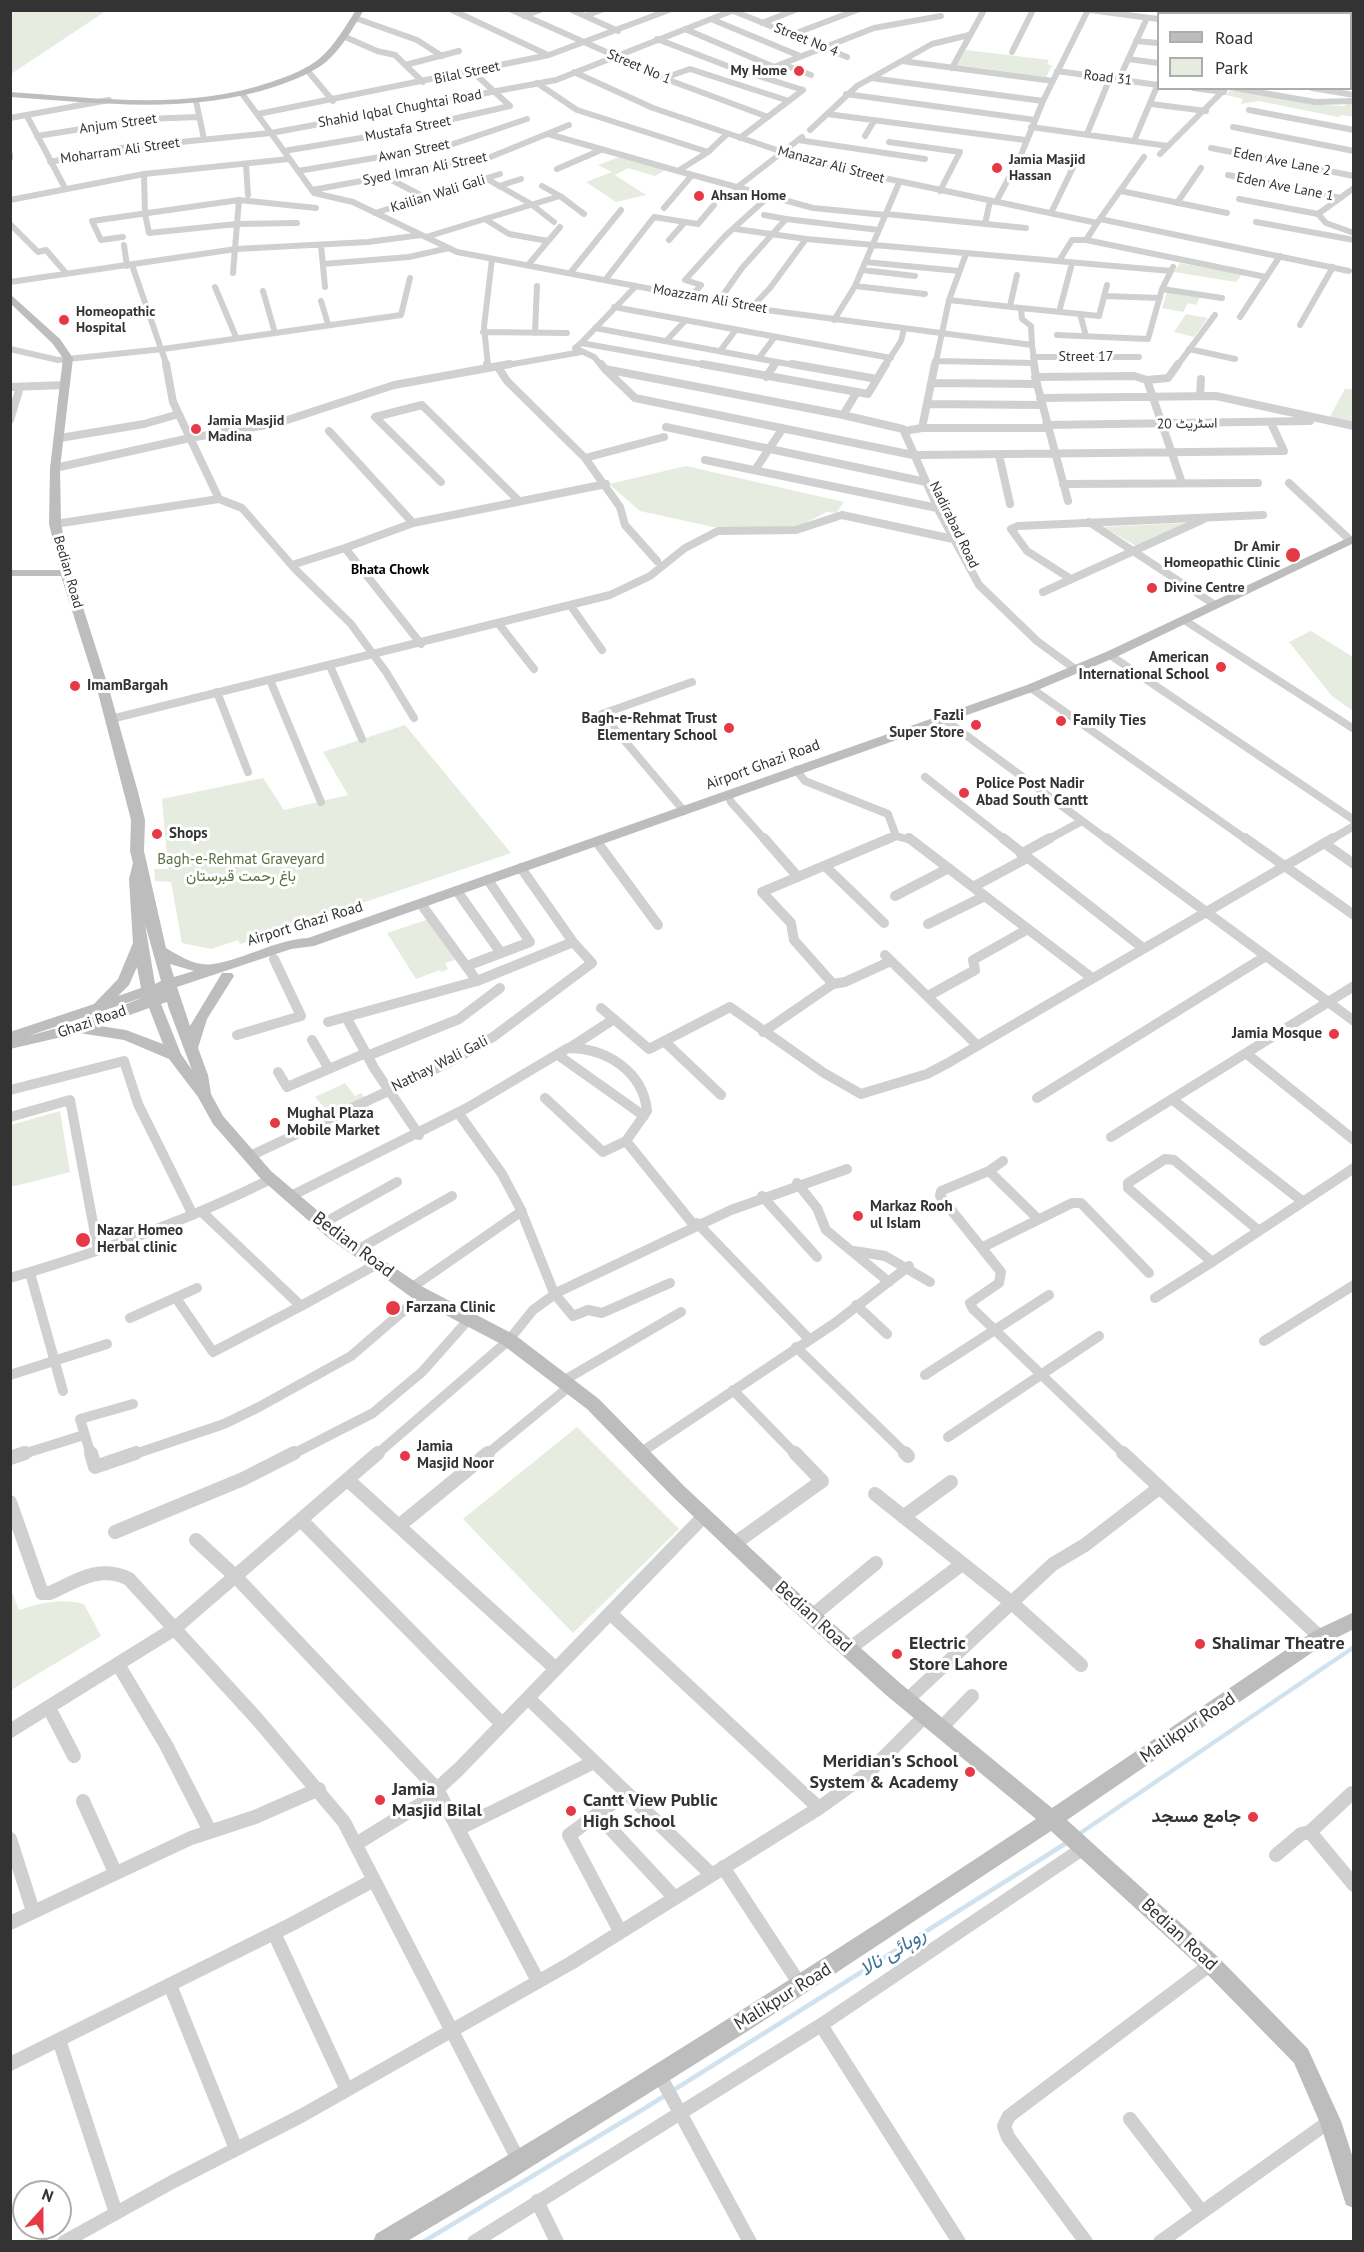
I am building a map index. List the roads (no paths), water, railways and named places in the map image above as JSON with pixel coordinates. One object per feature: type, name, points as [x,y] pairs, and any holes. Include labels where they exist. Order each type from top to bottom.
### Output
[{"type":"main road","points":[[10,94],[110,100],[196,101],[243,95],[307,70],[326,57],[358,14]]},
{"type":"main road","points":[[11,297],[56,341],[68,358]]},
{"type":"main road","name":"Bedian Road","points":[[68,358],[55,468],[55,524],[66,573],[111,719],[138,820],[139,864],[160,951],[201,1075],[204,1094]]},
{"type":"main road","name":"Airport Ghazi Road","points":[[222,973],[290,944],[309,943],[1031,688],[1110,655],[1352,539]]},
{"type":"main road","points":[[10,573],[66,573]]},
{"type":"main road","name":"Bedian Road","points":[[139,864],[136,879],[139,941],[151,996],[174,1055],[204,1094],[218,1120],[250,1156],[271,1179],[322,1224],[376,1264],[416,1291],[509,1340],[593,1404],[704,1516],[812,1616],[907,1700],[1057,1823],[1211,1964],[1301,2056],[1349,2167],[1353,2197]]},
{"type":"main road","points":[[94,1009],[124,982],[139,941]]},
{"type":"main road","points":[[160,951],[179,963],[222,973],[274,959],[309,943]]},
{"type":"main road","points":[[191,1048],[197,1026],[222,973]]},
{"type":"main road","name":"Ghazi Road","points":[[10,1039],[94,1009],[151,996],[222,973]]},
{"type":"main road","name":"Ghazi Road","points":[[10,1044],[30,1042],[77,1028],[151,996]]},
{"type":"main road","points":[[77,1028],[126,1035],[151,1043],[174,1055]]},
{"type":"main road","name":"Malikpur Road","points":[[384,2241],[615,2105],[669,2094],[801,1986],[1057,1823],[1320,1637],[1352,1623]]},
{"type":"street","points":[[452,10],[549,56]]},
{"type":"street","name":"Street No 1","points":[[512,10],[664,78],[768,117]]},
{"type":"street","points":[[525,16],[540,10]]},
{"type":"street","points":[[572,10],[618,31]]},
{"type":"street","points":[[585,16],[601,10]]},
{"type":"street","name":"Bilal Street","points":[[258,114],[333,101],[549,56],[669,10]]},
{"type":"street","points":[[762,23],[795,10]]},
{"type":"street","points":[[791,35],[857,10]]},
{"type":"street","points":[[952,68],[984,10]]},
{"type":"street","points":[[1012,52],[1033,10]]},
{"type":"street","points":[[985,224],[993,202],[1023,151],[1025,140],[1057,71],[1089,10],[1147,18],[1157,17]]},
{"type":"street","points":[[1113,10],[1157,17]]},
{"type":"street","name":"Street No 4","points":[[732,11],[847,57]]},
{"type":"street","name":"Shahid Iqbal Chughtai Road","points":[[271,133],[556,80],[612,56],[732,11]]},
{"type":"street","points":[[358,14],[422,43],[442,56]]},
{"type":"street","points":[[685,29],[772,66],[874,28],[941,16]]},
{"type":"street","points":[[1119,79],[1147,18]]},
{"type":"street","points":[[711,19],[800,56]]},
{"type":"street","points":[[884,27],[891,31]]},
{"type":"street","points":[[810,130],[846,94],[871,78],[932,44],[969,35]]},
{"type":"street","points":[[343,36],[377,51],[395,55],[423,82]]},
{"type":"street","points":[[657,39],[730,67],[803,90],[740,138]]},
{"type":"street","points":[[1136,40],[1157,43]]},
{"type":"street","points":[[405,65],[459,51]]},
{"type":"street","points":[[1128,59],[1157,63]]},
{"type":"street","points":[[902,61],[1053,81]]},
{"type":"street","points":[[782,64],[811,75]]},
{"type":"street","points":[[711,76],[730,67]]},
{"type":"street","points":[[664,78],[690,69],[789,101]]},
{"type":"street","points":[[307,70],[333,101]]},
{"type":"street","name":"Road 31","points":[[1057,71],[1157,85]]},
{"type":"street","points":[[473,72],[510,106]]},
{"type":"street","name":"Manazar Ali Street","points":[[574,72],[653,108],[827,166],[993,202],[1349,271]]},
{"type":"street","points":[[871,78],[1043,101]]},
{"type":"street","points":[[1087,134],[1110,78]]},
{"type":"street","points":[[537,83],[577,110],[708,152]]},
{"type":"street","points":[[1134,141],[1157,88]]},
{"type":"street","points":[[1160,154],[1225,90]]},
{"type":"street","points":[[1257,90],[1289,93],[1335,104],[1353,101]]},
{"type":"street","points":[[1324,90],[1353,95]]},
{"type":"street","points":[[846,94],[1035,120]]},
{"type":"street","points":[[243,95],[312,190]]},
{"type":"street","points":[[10,118],[110,100]]},
{"type":"street","points":[[196,101],[204,140]]},
{"type":"street","points":[[1151,104],[1206,111]]},
{"type":"street","name":"Awan Street","points":[[298,171],[441,147],[527,119],[510,106]]},
{"type":"street","name":"Mustafa Street","points":[[284,151],[391,133],[510,106]]},
{"type":"street","points":[[1249,110],[1353,130]]},
{"type":"street","points":[[827,114],[1025,140]]},
{"type":"street","points":[[27,116],[50,162]]},
{"type":"street","name":"Anjum Street","points":[[37,136],[145,119],[199,117]]},
{"type":"street","points":[[865,136],[874,121]]},
{"type":"street","name":"Syed Imran Ali Street","points":[[312,190],[488,158],[568,125]]},
{"type":"street","points":[[1031,127],[1168,146]]},
{"type":"street","points":[[1233,127],[1353,151]]},
{"type":"street","name":"Moharram Ali Street","points":[[13,199],[65,188],[50,162],[120,148],[271,133]]},
{"type":"street","points":[[548,134],[813,208],[1026,228]]},
{"type":"street","points":[[678,171],[708,152],[727,134]]},
{"type":"street","points":[[726,200],[737,188],[800,138],[925,159]]},
{"type":"street","points":[[889,142],[960,152],[940,191]]},
{"type":"street","name":"Eden Ave Lane 2","points":[[1211,148],[1353,176]]},
{"type":"street","points":[[557,169],[602,150]]},
{"type":"street","points":[[1051,213],[1078,155]]},
{"type":"street","points":[[1086,240],[1144,157]]},
{"type":"street","points":[[65,188],[144,174],[289,159]]},
{"type":"street","points":[[246,164],[248,195]]},
{"type":"street","points":[[1177,203],[1201,168]]},
{"type":"street","points":[[144,174],[145,214],[149,233],[236,224],[297,223]]},
{"type":"street","name":"Kailian Wali Gali","points":[[375,213],[500,174]]},
{"type":"street","points":[[664,208],[692,175]]},
{"type":"street","name":"Eden Ave Lane 1","points":[[1228,175],[1341,198]]},
{"type":"street","points":[[386,177],[426,198]]},
{"type":"street","points":[[487,179],[531,204],[557,224],[548,241],[528,265]]},
{"type":"street","points":[[499,186],[521,179]]},
{"type":"street","points":[[834,320],[855,286],[899,183]]},
{"type":"street","points":[[542,186],[584,214]]},
{"type":"street","points":[[1305,219],[1341,198],[1353,188]]},
{"type":"street","name":"Moazzam Ali Street","points":[[312,190],[314,193],[353,202],[449,248],[492,259],[572,272],[751,308],[940,335],[1032,345]]},
{"type":"street","points":[[1120,191],[1227,213]]},
{"type":"street","points":[[10,282],[236,249],[321,245],[424,236],[560,196]]},
{"type":"street","points":[[692,297],[700,285],[685,281],[725,236],[736,229],[768,197]]},
{"type":"street","points":[[1239,199],[1315,214],[1326,223],[1353,233]]},
{"type":"street","points":[[233,273],[239,200]]},
{"type":"street","points":[[123,237],[100,240],[92,221],[239,200],[258,200],[316,208]]},
{"type":"street","points":[[606,279],[654,217],[698,224],[714,206]]},
{"type":"street","points":[[572,272],[621,210]]},
{"type":"street","points":[[764,214],[786,219],[879,230]]},
{"type":"street","points":[[485,219],[509,234],[548,241]]},
{"type":"street","points":[[718,302],[742,268],[786,219]]},
{"type":"street","points":[[669,240],[685,222]]},
{"type":"street","points":[[1256,222],[1353,240]]},
{"type":"street","points":[[10,224],[38,252],[46,250],[66,273]]},
{"type":"street","points":[[1290,229],[1298,224]]},
{"type":"street","points":[[736,229],[806,239],[1171,271]]},
{"type":"street","points":[[751,308],[770,288],[806,239]]},
{"type":"street","points":[[1059,261],[1072,240],[1086,240],[1266,277]]},
{"type":"street","points":[[124,245],[136,284],[163,349],[172,384],[173,402],[219,499]]},
{"type":"street","points":[[321,245],[325,287]]},
{"type":"street","points":[[322,264],[409,256],[449,248]]},
{"type":"street","points":[[922,428],[933,383],[934,361],[940,335],[958,271],[966,254]]},
{"type":"street","points":[[1240,317],[1280,256]]},
{"type":"street","points":[[488,368],[483,347],[483,332],[492,259]]},
{"type":"street","points":[[1057,335],[1148,339],[1162,289],[1177,259]]},
{"type":"street","points":[[865,262],[958,271]]},
{"type":"street","points":[[1059,312],[1071,267]]},
{"type":"street","points":[[1300,325],[1333,267]]},
{"type":"street","points":[[862,270],[915,276]]},
{"type":"street","points":[[1010,306],[1017,275]]},
{"type":"street","points":[[10,349],[58,360],[163,349],[401,315],[410,278]]},
{"type":"street","points":[[949,300],[1099,316],[1107,285]]},
{"type":"street","points":[[536,333],[537,286]]},
{"type":"street","points":[[636,286],[575,348],[594,357],[635,398],[914,453],[1055,455],[1284,451],[1270,423]]},
{"type":"street","points":[[855,286],[925,294]]},
{"type":"street","points":[[215,287],[236,337]]},
{"type":"street","points":[[1162,289],[1222,298]]},
{"type":"street","points":[[263,291],[275,333]]},
{"type":"street","points":[[1104,296],[1127,299],[1142,296],[1160,298]]},
{"type":"street","points":[[321,301],[328,324]]},
{"type":"street","points":[[614,307],[891,358]]},
{"type":"street","points":[[1021,308],[1022,319],[1031,326],[1036,380],[1068,501]]},
{"type":"street","points":[[1080,314],[1086,336]]},
{"type":"street","points":[[933,383],[1134,376],[1147,380],[1168,378],[1215,315]]},
{"type":"street","points":[[666,341],[685,321]]},
{"type":"street","points":[[595,328],[877,379]]},
{"type":"street","points":[[581,343],[868,394],[901,341],[904,329]]},
{"type":"street","points":[[720,351],[735,331]]},
{"type":"street","points":[[483,332],[567,333]]},
{"type":"street","points":[[759,358],[774,338]]},
{"type":"street","points":[[1189,349],[1235,359]]},
{"type":"street","points":[[55,468],[190,438],[278,423],[394,386],[581,352]]},
{"type":"street","name":"Street 17","points":[[934,361],[1139,357]]},
{"type":"street","points":[[766,377],[777,362]]},
{"type":"street","points":[[498,367],[507,381],[585,458],[606,484],[620,507],[625,525],[657,561]]},
{"type":"street","points":[[605,369],[889,424],[904,431]]},
{"type":"street","points":[[1147,380],[1182,483]]},
{"type":"street","points":[[1200,396],[1201,380]]},
{"type":"street","points":[[10,387],[65,385]]},
{"type":"street","points":[[10,420],[20,387]]},
{"type":"street","points":[[843,415],[857,392]]},
{"type":"street","points":[[928,404],[1216,396],[1353,426]]},
{"type":"street","points":[[441,482],[375,417],[422,405],[518,500]]},
{"type":"street","points":[[60,438],[144,424],[179,414]]},
{"type":"street","name":"اسٹریٹ 20","points":[[904,431],[922,428],[1270,423],[1327,420]]},
{"type":"street","points":[[666,426],[926,482]]},
{"type":"street","points":[[755,470],[783,428]]},
{"type":"street","points":[[329,431],[413,524]]},
{"type":"street","name":"Nadirabad Road","points":[[904,431],[926,482],[942,509],[953,539],[995,603],[1079,668]]},
{"type":"street","points":[[585,458],[664,437]]},
{"type":"street","name":"Nadirabad Road","points":[[914,453],[977,577]]},
{"type":"street","points":[[999,455],[1010,504]]},
{"type":"street","points":[[705,460],[942,509]]},
{"type":"street","points":[[1063,484],[1258,483]]},
{"type":"street","points":[[1289,483],[1352,539]]},
{"type":"street","points":[[292,566],[413,524],[518,500],[606,484]]},
{"type":"street","points":[[55,524],[219,499],[242,508],[292,566],[351,624],[414,718]]},
{"type":"street","points":[[1071,579],[1029,552],[1012,535],[1011,529],[1018,526],[1088,522],[1263,515]]},
{"type":"street","points":[[111,719],[374,656],[498,622],[610,595],[650,576],[685,548],[718,531],[796,530],[842,516],[953,539]]},
{"type":"street","points":[[1043,592],[1208,517]]},
{"type":"street","points":[[1088,522],[1215,605]]},
{"type":"street","points":[[345,548],[421,644]]},
{"type":"street","points":[[570,605],[602,650]]},
{"type":"street","points":[[1184,620],[1353,729]]},
{"type":"street","points":[[498,622],[534,669]]},
{"type":"street","points":[[1110,655],[1353,820]]},
{"type":"street","points":[[330,666],[362,739]]},
{"type":"street","points":[[270,680],[321,802]]},
{"type":"street","points":[[684,811],[602,714],[692,682]]},
{"type":"street","points":[[1031,688],[1353,915]]},
{"type":"street","points":[[218,692],[248,772]]},
{"type":"street","points":[[944,719],[1353,1021]]},
{"type":"street","points":[[796,770],[805,781],[871,804],[888,814],[896,836]]},
{"type":"street","points":[[925,777],[1143,948]]},
{"type":"street","points":[[728,795],[731,802],[798,877]]},
{"type":"street","points":[[973,887],[1082,821]]},
{"type":"street","points":[[601,1008],[648,1049],[730,1007],[763,1032],[861,1095],[927,1074],[1353,826]]},
{"type":"street","points":[[833,984],[794,940],[791,923],[762,892],[896,836],[907,837],[1092,978]]},
{"type":"street","points":[[597,842],[658,925]]},
{"type":"street","points":[[1324,843],[1353,864]]},
{"type":"street","points":[[825,866],[884,923]]},
{"type":"street","points":[[328,1022],[477,981],[573,942],[522,868]]},
{"type":"street","points":[[896,896],[949,868]]},
{"type":"street","points":[[467,966],[530,942],[488,880]]},
{"type":"street","points":[[457,891],[501,953]]},
{"type":"street","points":[[928,924],[985,896]]},
{"type":"street","points":[[421,903],[477,981]]},
{"type":"street","points":[[928,996],[975,970],[973,960],[1028,929]]},
{"type":"street","name":"Nathay Wali Gali","points":[[250,1156],[306,1132],[450,1062],[493,1037],[592,963],[573,942]]},
{"type":"street","points":[[1037,1098],[1266,956]]},
{"type":"street","points":[[763,1032],[833,984],[845,982],[888,958],[977,1045]]},
{"type":"street","points":[[237,1035],[301,1016],[274,959]]},
{"type":"street","points":[[1111,1137],[1353,986]]},
{"type":"street","points":[[278,1072],[287,1087],[459,1019],[500,988]]},
{"type":"street","points":[[346,1017],[367,1055],[419,1135]]},
{"type":"street","points":[[291,1196],[419,1135],[504,1090],[614,1019]]},
{"type":"street","points":[[312,1040],[329,1069]]},
{"type":"street","points":[[664,1041],[721,1095]]},
{"type":"street","points":[[545,1098],[603,1152],[626,1141],[647,1111],[645,1094],[633,1074],[591,1050],[580,1047],[568,1048]]},
{"type":"street","points":[[1246,1054],[1353,1140]]},
{"type":"street","points":[[558,1055],[644,1116]]},
{"type":"street","points":[[10,1090],[124,1061],[138,1104],[197,1214],[301,1306]]},
{"type":"street","points":[[10,1117],[70,1100],[98,1250]]},
{"type":"street","points":[[1173,1100],[1302,1201]]},
{"type":"street","points":[[459,1114],[491,1156],[522,1211],[554,1293],[573,1316],[588,1310],[602,1313],[670,1283]]},
{"type":"street","points":[[626,1141],[695,1223],[810,1340]]},
{"type":"street","points":[[1212,1262],[1128,1188],[1128,1183],[1166,1160],[1174,1160],[1258,1230]]},
{"type":"street","points":[[1003,1161],[989,1171],[941,1191],[939,1196],[998,1265],[1002,1278],[999,1283],[970,1303],[973,1309],[1159,1488],[1320,1637]]},
{"type":"street","points":[[1155,1298],[1353,1168]]},
{"type":"street","points":[[10,1731],[119,1666],[174,1629],[302,1521],[509,1340],[526,1315],[554,1293],[695,1223],[797,1183],[848,1170]]},
{"type":"street","points":[[989,1171],[1038,1219]]},
{"type":"street","points":[[10,1278],[98,1250],[225,1204],[271,1179]]},
{"type":"street","points":[[322,1224],[397,1182]]},
{"type":"street","points":[[797,1183],[817,1208],[826,1230],[889,1282]]},
{"type":"street","points":[[357,1250],[452,1196]]},
{"type":"street","points":[[762,1196],[817,1257]]},
{"type":"street","points":[[982,1247],[1072,1203],[1081,1203],[1149,1273]]},
{"type":"street","points":[[133,1404],[83,1417],[79,1422],[96,1467],[224,1424],[351,1356],[416,1291],[522,1211]]},
{"type":"street","points":[[854,1251],[883,1254],[909,1266],[930,1282]]},
{"type":"street","points":[[176,1298],[213,1352],[376,1264]]},
{"type":"street","points":[[640,1453],[796,1347],[810,1340],[909,1266]]},
{"type":"street","points":[[30,1273],[63,1391]]},
{"type":"street","points":[[1264,1341],[1353,1285]]},
{"type":"street","points":[[130,1318],[197,1288]]},
{"type":"street","points":[[925,1375],[1049,1295]]},
{"type":"street","points":[[856,1305],[887,1334]]},
{"type":"street","points":[[400,1525],[566,1384],[681,1312]]},
{"type":"street","points":[[115,1532],[243,1479],[373,1413],[422,1372],[470,1319]]},
{"type":"street","points":[[948,1437],[1099,1336]]},
{"type":"street","points":[[10,1375],[107,1344]]},
{"type":"street","points":[[796,1347],[908,1456]]},
{"type":"street","points":[[733,1390],[822,1481],[734,1544]]},
{"type":"street","points":[[10,1458],[84,1435]]},
{"type":"street","points":[[348,1480],[556,1669]]},
{"type":"street","points":[[903,1517],[951,1482]]},
{"type":"street","points":[[907,1700],[1053,1564],[1100,1535],[1159,1488]]},
{"type":"street","points":[[875,1494],[1012,1604],[1081,1665]]},
{"type":"street","points":[[10,1502],[42,1593],[50,1593],[91,1574],[112,1571],[122,1573],[319,1789],[344,1822],[356,1844],[520,2163]]},
{"type":"street","points":[[356,1844],[421,1804],[437,1789],[704,1516]]},
{"type":"street","points":[[302,1521],[502,1724]]},
{"type":"street","points":[[196,1540],[236,1576],[437,1789],[538,1981]]},
{"type":"street","points":[[812,1616],[876,1563]]},
{"type":"street","points":[[849,1649],[961,1564]]},
{"type":"street","points":[[610,1614],[819,1808]]},
{"type":"street","points":[[119,1666],[166,1745],[210,1832]]},
{"type":"street","points":[[941,1728],[972,1696]]},
{"type":"street","points":[[528,1698],[626,1793],[717,1871],[801,1986]]},
{"type":"street","points":[[49,1708],[74,1756]]},
{"type":"street","points":[[64,2241],[453,2031],[620,1931],[819,1808],[868,1773],[926,1715]]},
{"type":"street","points":[[458,1829],[594,1762]]},
{"type":"street","points":[[10,1923],[115,1872],[319,1789]]},
{"type":"street","points":[[620,1931],[569,1835],[626,1793]]},
{"type":"street","points":[[1276,1855],[1301,1834],[1310,1832],[1352,1793]]},
{"type":"street","points":[[83,1801],[115,1872]]},
{"type":"street","points":[[597,1814],[674,1897]]},
{"type":"street","points":[[1310,1832],[1353,1885]]},
{"type":"street","points":[[10,1839],[33,1911]]},
{"type":"street","points":[[474,2241],[537,2201],[669,2094],[821,2025],[1082,1845]]},
{"type":"street","points":[[10,2064],[274,1933],[374,1880]]},
{"type":"street","points":[[274,1933],[347,2090]]},
{"type":"street","points":[[1086,2241],[1008,2137],[1004,2126],[1010,2116],[1211,1964]]},
{"type":"street","points":[[170,1985],[236,2149]]},
{"type":"street","points":[[821,2025],[959,2241]]},
{"type":"street","points":[[59,2040],[116,2213]]},
{"type":"street","points":[[669,2094],[750,2241]]},
{"type":"street","points":[[1130,2119],[1202,2212]]},
{"type":"street","points":[[1160,2241],[1330,2121]]},
{"type":"street","points":[[537,2201],[557,2241]]},
{"type":"waterway","name":"روہائی نالا","points":[[1079,1834],[1354,1647]]},
{"type":"waterway","name":"روہائی نالا","points":[[423,2242],[642,2110],[1068,1842]]},
{"type":"place","name":"My Home","points":[[799,71]]},
{"type":"place","name":"Jamia Masjid Hassan","points":[[997,168]]},
{"type":"place","name":"Ahsan Home","points":[[699,196]]},
{"type":"place","name":"Homeopathic Hospital","points":[[64,320]]},
{"type":"place","name":"Jamia Masjid Madina","points":[[196,429]]},
{"type":"place","name":"Dr Amir Homeopathic Clinic","points":[[1293,555]]},
{"type":"place","name":"Divine Centre","points":[[1152,588]]},
{"type":"place","name":"American International School","points":[[1221,667]]},
{"type":"place","name":"ImamBargah","points":[[75,686]]},
{"type":"place","name":"Family Ties","points":[[1061,721]]},
{"type":"place","name":"Fazli Super Store","points":[[976,725]]},
{"type":"place","name":"Bagh-e-Rehmat Trust Elementary School","points":[[729,728]]},
{"type":"place","name":"Police Post Nadir Abad South Cantt","points":[[964,793]]},
{"type":"place","name":"Shops","points":[[157,834]]},
{"type":"place","name":"Jamia Mosque","points":[[1334,1034]]},
{"type":"place","name":"Mughal Plaza Mobile Market","points":[[275,1123]]},
{"type":"place","name":"Markaz Rooh ul Islam","points":[[858,1216]]},
{"type":"place","name":"Nazar Homeo Herbal clinic","points":[[83,1240]]},
{"type":"place","name":"Farzana Clinic","points":[[393,1308]]},
{"type":"place","name":"Jamia Masjid Noor","points":[[405,1456]]},
{"type":"place","name":"Shalimar Theatre","points":[[1200,1644]]},
{"type":"place","name":"Electric Store Lahore","points":[[897,1654]]},
{"type":"place","name":"Meridian's School System & Academy","points":[[970,1772]]},
{"type":"place","name":"Jamia Masjid Bilal","points":[[380,1800]]},
{"type":"place","name":"Cantt View Public High School","points":[[571,1811]]},
{"type":"place","name":"جامع مسجد","points":[[1253,1817]]},
{"type":"district","name":"Bhata Chowk","points":[[390,570]]},
{"type":"park label","name":"Bagh-e-Rehmat Graveyard باغ رحمت قبرستان","points":[[241,868]]}]
